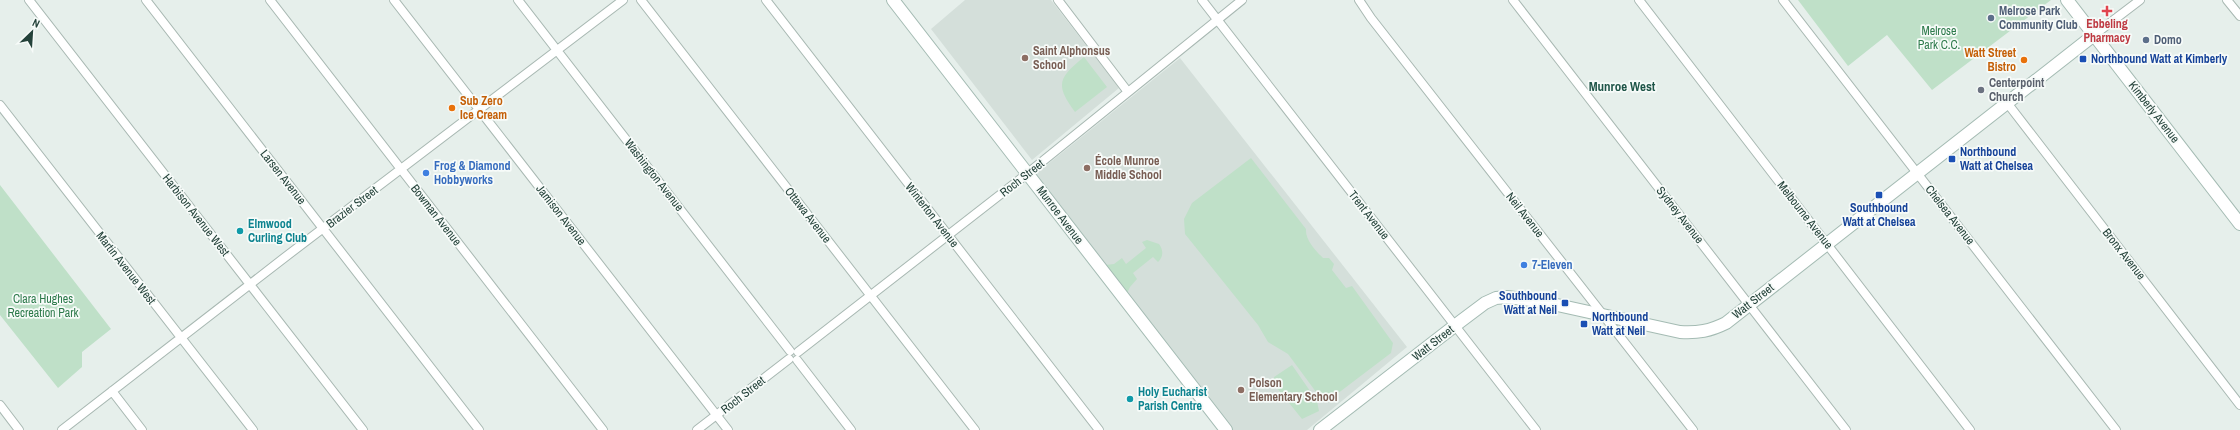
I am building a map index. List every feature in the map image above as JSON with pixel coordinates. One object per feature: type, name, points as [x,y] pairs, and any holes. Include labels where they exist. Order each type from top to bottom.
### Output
[{"type":"street","name":"Harbison Avenue West","points":[[29,0],[363,430]]},
{"type":"street","name":"Larsen Avenue","points":[[146,0],[480,430]]},
{"type":"street","name":"Bowman Avenue","points":[[270,0],[603,430]]},
{"type":"street","name":"Jamison Avenue","points":[[394,0],[728,430]]},
{"type":"street","name":"Washington Avenue","points":[[518,0],[851,430]]},
{"type":"street","name":"Brazier Street","points":[[62,430],[323,228],[623,0]]},
{"type":"street","name":"Ottawa Avenue","points":[[641,0],[975,430]]},
{"type":"street","name":"Winterton Avenue","points":[[766,0],[1099,430]]},
{"type":"street","name":"Munroe Avenue","points":[[893,0],[1226,430]]},
{"type":"street","points":[[1058,0],[1128,92]]},
{"type":"street","name":"Trent Avenue","points":[[1202,0],[1536,430]]},
{"type":"street","name":"Roch Street","points":[[697,430],[717,416],[1028,173],[1242,0]]},
{"type":"street","name":"Neil Avenue","points":[[1359,0],[1371,18],[1693,430]]},
{"type":"street","name":"Sydney Avenue","points":[[1513,0],[1846,430]]},
{"type":"street","name":"Melbourne Avenue","points":[[1639,0],[1828,243],[1970,430]]},
{"type":"street","name":"Chelsea Avenue","points":[[1783,0],[2116,430]]},
{"type":"street","name":"Kimberly Avenue","points":[[2067,0],[2240,224]]},
{"type":"street","name":"Watt Street","points":[[1320,430],[1485,303],[1496,298],[1507,297],[1680,332],[1699,333],[1716,328],[1726,323],[2140,0]]},
{"type":"street","points":[[2227,0],[2240,16]]},
{"type":"street","name":"Bronx Avenue","points":[[2008,104],[2240,405]]},
{"type":"street","name":"Martin Avenue West","points":[[0,105],[253,430]]},
{"type":"street","points":[[112,391],[142,430]]},
{"type":"street","points":[[0,405],[19,430]]},
{"type":"shaded area","name":"Saint Alphonsus School","points":[[965,0],[1051,0],[1119,88],[1032,160],[931,29]]},
{"type":"shaded area","points":[[1180,58],[1407,347],[1307,430],[1232,430],[1033,176]]},
{"type":"green space","name":"Melrose Park C.C.","points":[[1798,0],[2051,0],[1932,90],[1887,35],[1848,66]]},
{"type":"green space","points":[[1084,57],[1107,87],[1075,112],[1064,95],[1062,82],[1064,77],[1075,64]]},
{"type":"green space","points":[[1251,158],[1306,229],[1307,237],[1314,249],[1323,258],[1329,258],[1334,264],[1332,270],[1346,288],[1352,286],[1393,343],[1391,353],[1333,397],[1323,398],[1319,396],[1288,354],[1268,342],[1258,325],[1185,234],[1184,219],[1192,203]]},
{"type":"green space","name":"Clara Hughes Recreation Park","points":[[0,185],[111,329],[82,352],[82,367],[58,388],[0,315]]},
{"type":"green space","points":[[1147,240],[1159,244],[1162,249],[1162,256],[1158,262],[1153,257],[1133,273],[1137,279],[1127,293],[1105,265],[1114,264],[1122,258],[1126,264],[1146,248],[1142,242]]},
{"type":"green space","points":[[1292,365],[1317,401],[1319,411],[1302,419],[1273,383],[1274,377]]},
{"type":"place","name":"Ebbeling Pharmacy","points":[[2107,11]]},
{"type":"place","name":"Melrose Park Community Club","points":[[1991,18]]},
{"type":"place","name":"Domo","points":[[2146,40]]},
{"type":"place","name":"Saint Alphonsus School","points":[[1025,58]]},
{"type":"place","name":"Northbound Watt at Kimberly","points":[[2083,59]]},
{"type":"place","name":"Watt Street Bistro","points":[[2024,60]]},
{"type":"place","name":"Centerpoint Church","points":[[1981,90]]},
{"type":"place","name":"Sub Zero Ice Cream","points":[[452,108]]},
{"type":"place","name":"Northbound Watt at Chelsea","points":[[1952,159]]},
{"type":"place","name":"École Munroe Middle School","points":[[1087,168]]},
{"type":"place","name":"Frog & Diamond Hobbyworks","points":[[426,173]]},
{"type":"place","name":"Southbound Watt at Chelsea","points":[[1879,195]]},
{"type":"place","name":"Elmwood Curling Club","points":[[240,231]]},
{"type":"place","name":"7-Eleven","points":[[1524,265]]},
{"type":"place","name":"Southbound Watt at Neil","points":[[1565,303]]},
{"type":"place","name":"Northbound Watt at Neil","points":[[1584,324]]},
{"type":"place","name":"Polson Elementary School","points":[[1241,390]]},
{"type":"place","name":"Holy Eucharist Parish Centre","points":[[1130,399]]},
{"type":"district","name":"Munroe West","points":[[1622,86]]}]
